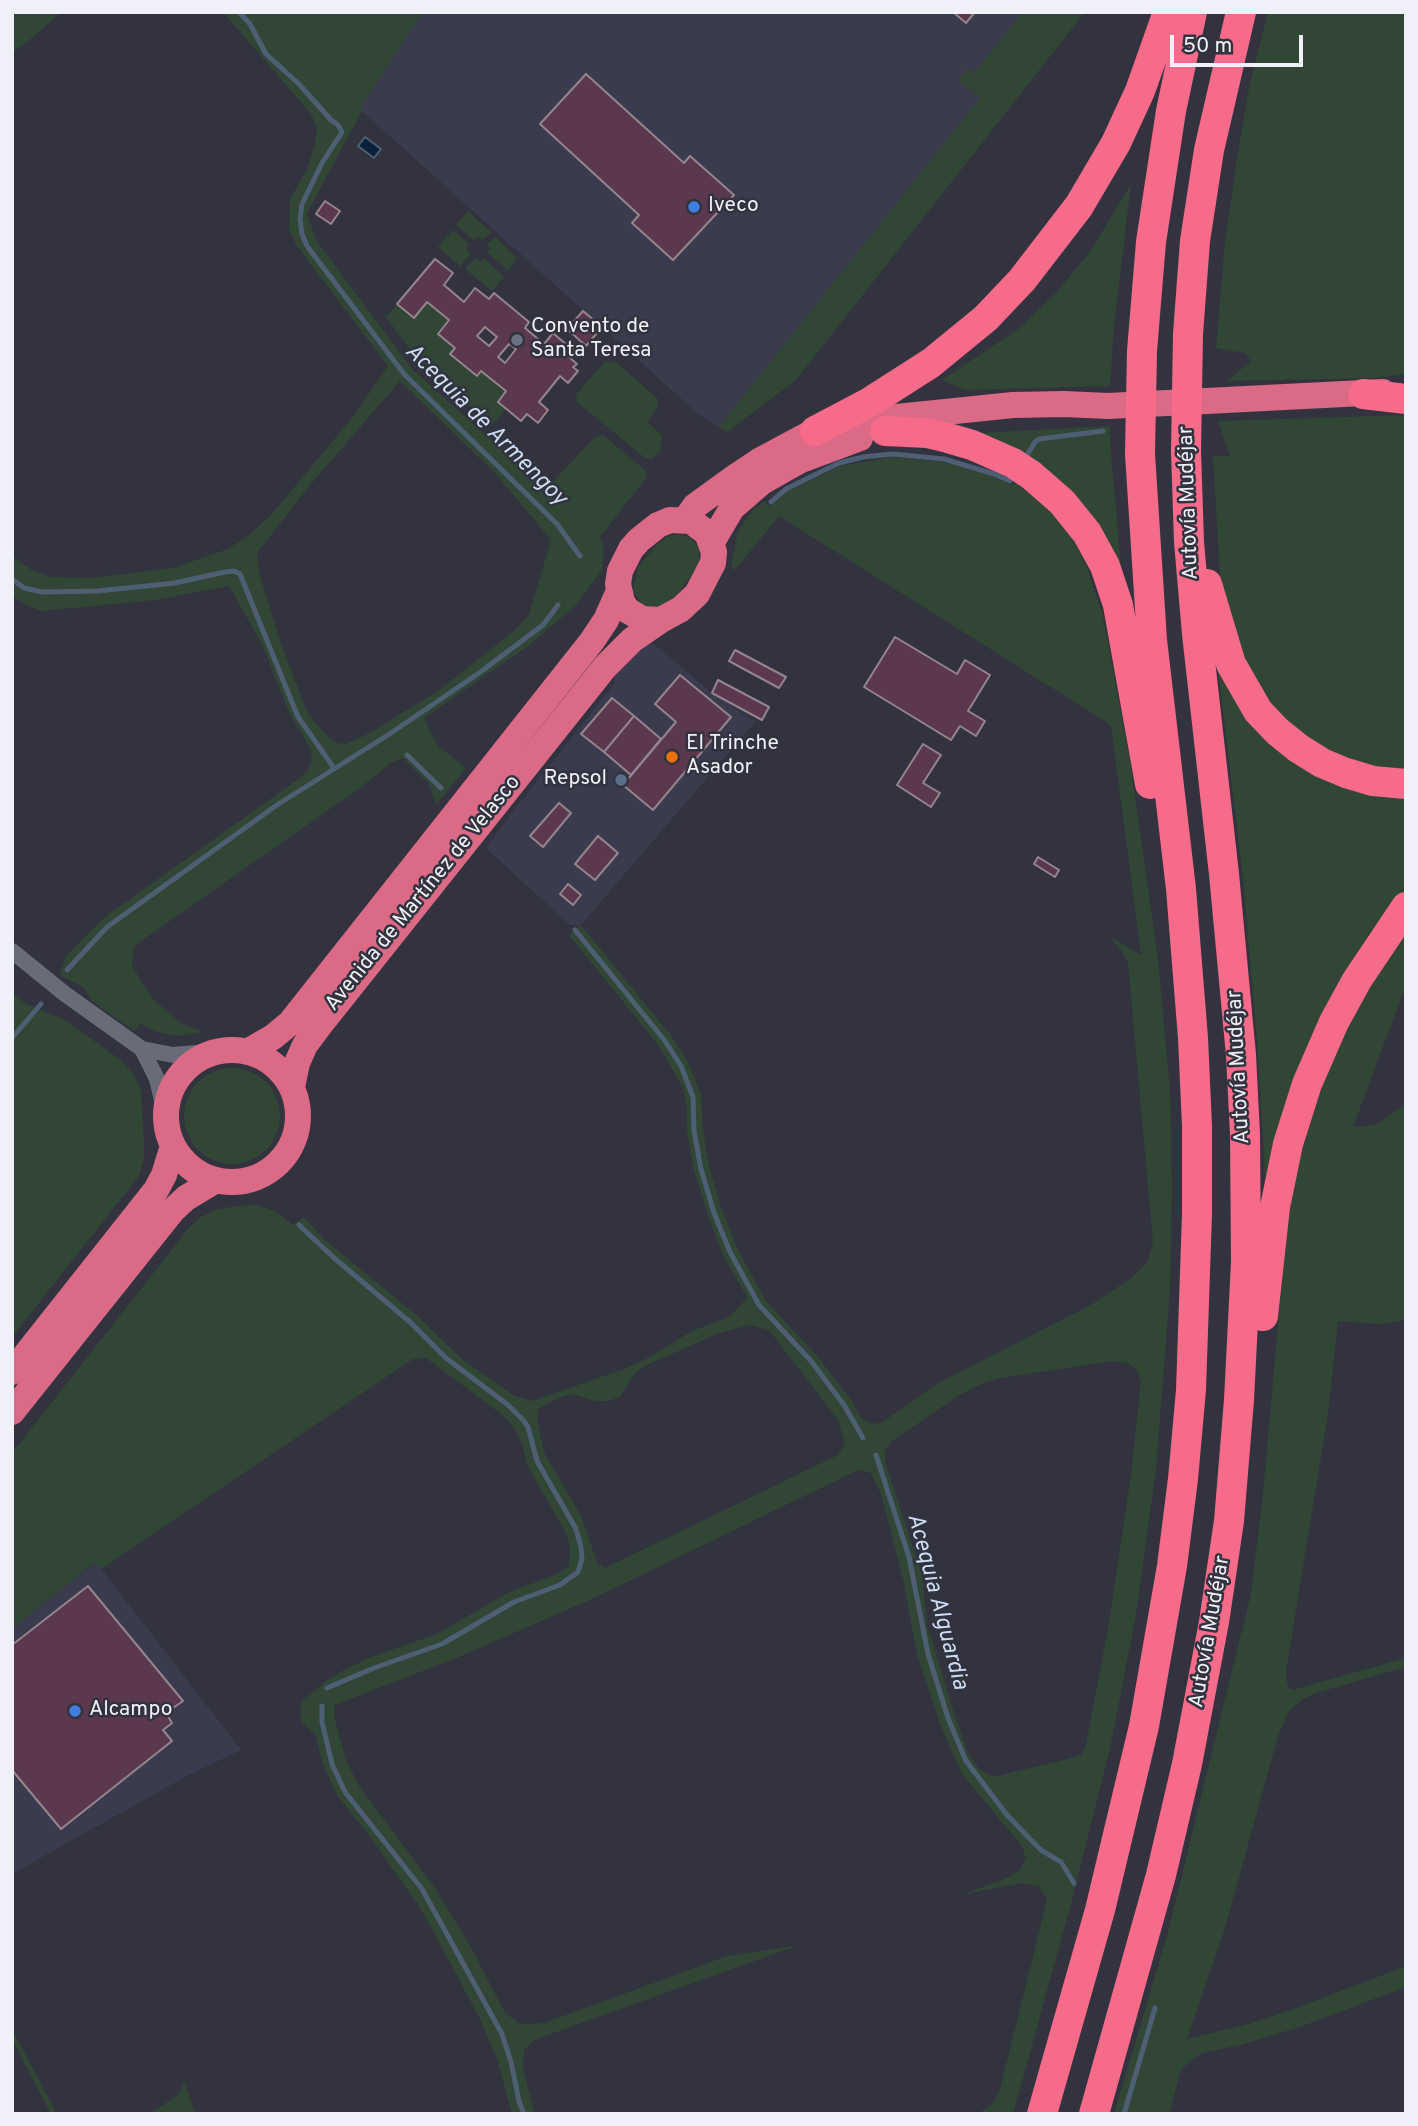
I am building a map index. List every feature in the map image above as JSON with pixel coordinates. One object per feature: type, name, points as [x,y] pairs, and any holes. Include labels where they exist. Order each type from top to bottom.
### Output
[{"type":"highway","points":[[685,520],[695,506],[759,461],[870,402],[931,363],[986,318],[1022,281],[1079,206],[1116,143],[1140,90],[1168,12]]},
{"type":"highway","points":[[1042,2114],[1100,1910],[1131,1783],[1160,1639],[1183,1479],[1195,1301],[1197,1201],[1193,1049],[1181,889],[1152,640],[1140,454],[1142,351],[1156,197],[1192,12]]},
{"type":"highway","name":"Autovía Mudéjar","points":[[1094,2114],[1161,1875],[1187,1764],[1222,1572],[1239,1400],[1246,1262],[1241,1055],[1189,542],[1185,451],[1188,334],[1195,241],[1220,94],[1241,12]]},
{"type":"highway","points":[[815,431],[842,430],[906,415],[970,409],[1064,404],[1108,406],[1406,390]]},
{"type":"highway","points":[[1363,394],[1406,399]]},
{"type":"highway","points":[[712,542],[700,526],[685,520],[664,523],[639,540],[631,549],[620,571],[618,593],[627,610],[651,621],[661,620],[681,610],[702,585],[713,563],[712,542],[732,508],[762,482],[823,450],[885,430],[941,422],[1064,413],[1108,406]]},
{"type":"highway","points":[[885,430],[927,433],[948,438],[1013,463],[1047,487],[1087,533],[1105,566],[1118,605],[1163,870],[1181,889]]},
{"type":"highway","points":[[1189,542],[1209,589],[1231,664],[1258,711],[1287,740],[1322,763],[1373,781],[1406,784]]},
{"type":"highway","name":"Avenida de Martínez de Velasco","points":[[247,1052],[281,1032],[295,1017],[592,641],[606,620],[618,593]]},
{"type":"highway","name":"Avenida de Martínez de Velasco","points":[[292,1087],[297,1063],[305,1045],[320,1025],[605,667],[632,640],[661,620]]},
{"type":"highway","points":[[1239,1400],[1257,1382],[1275,1207],[1288,1144],[1307,1084],[1351,990],[1406,907]]},
{"type":"highway","points":[[221,1051],[247,1052],[278,1068],[292,1087],[298,1122],[292,1144],[276,1165],[254,1178],[242,1181],[216,1180],[186,1164],[168,1136],[165,1113],[171,1088],[178,1077],[197,1060],[221,1051]]},
{"type":"highway","points":[[12,1372],[156,1190],[173,1146]]},
{"type":"highway","points":[[12,1412],[173,1210],[186,1198],[216,1180]]},
{"type":"street","points":[[12,951],[65,994],[142,1049],[173,1055],[221,1051]]},
{"type":"street","points":[[142,1049],[157,1079],[165,1113]]},
{"type":"shaded area","points":[[423,12],[1023,12],[974,73],[958,80],[980,98],[719,427],[697,413],[362,111],[362,105]]},
{"type":"shaded area","points":[[365,137],[381,149],[374,158],[358,146]]},
{"type":"shaded area","name":"Repsol","points":[[649,643],[655,645],[712,693],[755,722],[581,925],[570,925],[486,848],[614,684],[615,672]]},
{"type":"shaded area","points":[[96,1562],[241,1750],[185,1777],[12,1874],[12,1629]]},
{"type":"green space","points":[[12,12],[62,12],[12,52]]},
{"type":"green space","points":[[223,12],[423,12],[362,105],[362,111],[307,213],[316,240],[412,369],[546,489],[595,437],[603,435],[646,471],[647,477],[600,537],[604,549],[602,570],[575,606],[528,646],[424,718],[437,745],[466,768],[436,805],[429,784],[403,758],[392,762],[360,788],[134,946],[132,966],[153,999],[182,1024],[204,1032],[177,1036],[154,1031],[140,1023],[134,1031],[91,1000],[84,988],[60,975],[66,956],[106,916],[297,780],[308,770],[312,758],[310,748],[289,712],[262,644],[229,586],[155,600],[42,611],[12,596],[12,556],[30,569],[51,577],[91,578],[173,568],[228,549],[271,515],[351,419],[388,366],[297,246],[289,230],[290,199],[307,169],[315,144],[317,128],[311,114]],"holes":[[[400,381],[495,473],[551,540],[529,615],[515,630],[438,691],[366,735],[346,744],[337,743],[327,736],[308,714],[280,641],[259,573],[257,553],[310,485]]]},
{"type":"green space","points":[[1023,12],[1085,12],[796,380],[727,432],[719,427],[980,98],[958,80],[968,69],[974,73]]},
{"type":"green space","points":[[1268,12],[1406,12],[1406,374],[1376,378],[1227,381],[1251,361],[1245,353],[1216,348],[1225,242],[1238,152],[1250,83]]},
{"type":"green space","points":[[1131,184],[1114,325],[1110,386],[965,390],[942,380],[1017,330],[1057,292],[1091,250]]},
{"type":"green space","points":[[468,211],[491,232],[482,240],[478,236],[474,240],[456,225]]},
{"type":"green space","points":[[453,230],[469,244],[466,249],[471,254],[460,266],[438,247]]},
{"type":"green space","points":[[495,237],[517,258],[508,271],[487,253],[491,249],[487,245]]},
{"type":"green space","points":[[475,258],[481,262],[484,258],[504,277],[492,291],[465,269]]},
{"type":"green space","points":[[427,302],[449,320],[455,348],[450,354],[477,376],[481,371],[506,391],[498,402],[506,409],[491,426],[419,362],[386,317],[397,304],[414,317]]},
{"type":"green space","points":[[605,361],[617,363],[658,399],[657,408],[647,422],[662,435],[660,452],[652,459],[645,458],[577,402],[576,395]]},
{"type":"green space","points":[[1406,415],[1406,774],[1350,762],[1305,738],[1268,702],[1243,657],[1227,611],[1220,577],[1213,456],[1230,456],[1218,421]]},
{"type":"green space","points":[[1110,426],[1111,452],[1122,579],[978,433]]},
{"type":"green space","points":[[893,457],[943,462],[994,476],[1011,485],[1016,483],[1056,516],[1073,539],[1087,568],[1103,616],[1130,761],[1158,959],[1170,1090],[1172,1189],[1170,1290],[1156,1469],[1136,1615],[1110,1748],[1071,1904],[1013,2114],[978,2114],[992,2104],[1000,2090],[1047,1900],[1039,1886],[1021,1883],[960,1895],[1005,1879],[1020,1870],[1026,1858],[1022,1846],[962,1774],[940,1724],[917,1655],[903,1579],[881,1494],[871,1473],[858,1470],[592,1599],[454,1659],[334,1705],[335,1720],[346,1760],[359,1786],[435,1888],[471,1947],[505,2013],[520,2024],[544,2023],[727,1956],[799,1945],[534,2040],[524,2050],[523,2069],[535,2114],[512,2114],[497,2059],[480,2019],[424,1914],[372,1839],[337,1795],[322,1762],[316,1735],[301,1721],[301,1702],[344,1670],[371,1657],[437,1634],[509,1592],[555,1575],[569,1566],[570,1549],[566,1533],[527,1465],[514,1427],[501,1414],[426,1358],[413,1359],[101,1569],[95,1562],[12,1629],[12,1453],[188,1229],[201,1217],[235,1206],[257,1205],[275,1211],[293,1225],[304,1217],[325,1240],[420,1318],[462,1359],[513,1395],[532,1401],[627,1368],[692,1331],[728,1317],[740,1306],[747,1297],[723,1255],[694,1171],[683,1088],[659,1046],[569,935],[581,925],[672,1037],[688,1062],[701,1095],[709,1167],[737,1248],[766,1301],[817,1356],[862,1419],[873,1424],[883,1422],[938,1383],[1089,1306],[1130,1279],[1147,1263],[1153,1242],[1128,963],[1109,936],[1141,955],[1111,725],[779,516],[735,570],[731,567],[738,531],[752,511],[764,501],[770,507],[788,491],[840,466]],"holes":[[[750,1325],[769,1330],[838,1420],[845,1444],[838,1455],[605,1568],[597,1563],[582,1518],[544,1452],[538,1425],[538,1409],[558,1398],[573,1394],[595,1401],[620,1397],[635,1373],[647,1365],[719,1333]],[[1112,1361],[1128,1363],[1136,1369],[1141,1381],[1131,1474],[1109,1623],[1086,1745],[1082,1754],[1072,1758],[993,1777],[979,1769],[968,1753],[955,1716],[927,1625],[922,1575],[885,1462],[885,1451],[892,1441],[961,1394],[983,1383]]]},
{"type":"green space","points":[[680,534],[691,538],[699,548],[699,560],[695,570],[679,592],[666,604],[652,607],[642,604],[633,591],[638,567],[657,544],[669,536]]},
{"type":"green space","points":[[1217,662],[1234,694],[1406,796],[1406,890],[1369,934],[1318,1031],[1266,1191],[1257,1040],[1242,869]]},
{"type":"green space","points":[[1406,930],[1406,985],[1353,1127],[1375,1125],[1406,1104],[1406,1320],[1381,1324],[1338,1321],[1328,1414],[1286,1671],[1287,1684],[1292,1690],[1406,1658],[1406,1667],[1316,1693],[1303,1699],[1289,1711],[1278,1736],[1225,1928],[1187,2039],[1249,2024],[1291,2010],[1406,1966],[1406,1987],[1300,2027],[1203,2053],[1181,2070],[1169,2114],[1114,2114],[1167,1936],[1251,1593],[1263,1494],[1288,1211],[1298,1165],[1315,1106],[1338,1046],[1363,993]]},
{"type":"green space","points":[[12,993],[26,1004],[65,1020],[122,1061],[135,1076],[141,1090],[144,1158],[139,1176],[12,1337]]},
{"type":"green space","points":[[232,1068],[250,1072],[266,1082],[276,1098],[280,1116],[276,1134],[266,1150],[250,1160],[232,1164],[214,1160],[198,1150],[188,1134],[184,1116],[188,1098],[198,1082],[214,1072]]},
{"type":"green space","points":[[12,2030],[57,2114],[51,2114],[12,2039]]},
{"type":"green space","points":[[184,2080],[195,2114],[149,2114],[175,2097],[181,2091]]},
{"type":"building","points":[[953,12],[975,12],[966,23]]},
{"type":"building","points":[[586,74],[684,163],[690,156],[734,195],[673,260],[632,223],[639,215],[540,124]]},
{"type":"building","points":[[325,201],[340,211],[331,224],[316,214]]},
{"type":"building","name":"Convento de Santa Teresa","points":[[435,259],[453,273],[444,285],[464,302],[475,288],[489,299],[494,293],[529,322],[525,328],[544,344],[553,333],[574,351],[569,357],[577,364],[573,367],[578,371],[568,383],[560,376],[539,402],[548,410],[538,423],[527,414],[521,421],[498,402],[506,391],[481,371],[477,376],[450,354],[455,348],[438,334],[449,320],[427,302],[414,318],[397,304]],"holes":[[[485,327],[497,337],[489,346],[477,336]],[[509,344],[516,349],[505,363],[498,357]]]},
{"type":"building","points":[[583,311],[602,327],[586,346],[567,329]]},
{"type":"building","points":[[895,637],[957,674],[965,660],[990,675],[968,711],[985,721],[976,736],[960,726],[951,740],[864,687]]},
{"type":"building","points":[[735,650],[786,677],[779,688],[729,661]]},
{"type":"building","name":"El Trinche Asador","points":[[680,675],[731,717],[653,810],[623,785],[676,722],[655,704]]},
{"type":"building","points":[[718,680],[769,707],[762,720],[712,693]]},
{"type":"building","points":[[612,698],[634,716],[604,752],[581,734]]},
{"type":"building","points":[[634,716],[661,739],[631,775],[604,752]]},
{"type":"building","points":[[923,744],[941,755],[923,783],[940,793],[931,807],[897,785]]},
{"type":"building","points":[[559,803],[571,813],[543,847],[530,836]]},
{"type":"building","points":[[598,836],[618,853],[595,880],[575,864]]},
{"type":"building","points":[[1038,857],[1059,870],[1055,877],[1034,864]]},
{"type":"building","points":[[568,884],[581,895],[573,905],[560,894]]},
{"type":"building","points":[[88,1586],[183,1701],[166,1713],[172,1723],[163,1730],[172,1741],[61,1829],[12,1770],[12,1645]]},
{"type":"waterway","name":"Acequia de Armengoy","points":[[239,12],[250,24],[266,54],[299,84],[342,132],[322,163],[302,204],[300,219],[307,246],[404,374],[557,524],[580,556]]},
{"type":"waterway","points":[[1027,455],[1039,439],[1103,431]]},
{"type":"waterway","points":[[771,502],[786,489],[839,463],[893,454],[944,459],[1010,481]]},
{"type":"waterway","points":[[12,579],[24,588],[42,592],[98,591],[175,583],[225,572],[234,571],[240,574],[298,717],[334,768]]},
{"type":"waterway","name":"Acequia de Armengoy","points":[[67,970],[107,927],[277,805],[479,673],[543,625],[558,605]]},
{"type":"waterway","points":[[407,755],[441,788]]},
{"type":"waterway","name":"Acequia Alguardia","points":[[575,930],[665,1041],[681,1066],[693,1097],[694,1131],[701,1169],[714,1213],[730,1252],[759,1305],[811,1361],[844,1405],[863,1438]]},
{"type":"waterway","name":"Acequia de Armengoy","points":[[12,1038],[41,1004]]},
{"type":"waterway","points":[[299,1225],[411,1323],[446,1358],[508,1405],[523,1420],[528,1427],[537,1461],[576,1529],[582,1559],[578,1572],[560,1585],[514,1602],[442,1644],[327,1688]]},
{"type":"waterway","name":"Acequia Alguardia","points":[[876,1455],[909,1557],[928,1654],[948,1718],[966,1761],[1007,1815],[1041,1850],[1061,1862],[1074,1883]]},
{"type":"waterway","points":[[322,1706],[322,1722],[332,1764],[345,1792],[422,1889],[502,2034],[524,2114]]},
{"type":"waterway","name":"Acequia Alguardia","points":[[1124,2114],[1155,2008]]},
{"type":"place","name":"Iveco","points":[[694,207]]},
{"type":"place","name":"Convento de Santa Teresa","points":[[517,340]]},
{"type":"place","name":"El Trinche Asador","points":[[672,757]]},
{"type":"place","name":"Repsol","points":[[621,780]]},
{"type":"place","name":"Alcampo","points":[[75,1711]]}]
